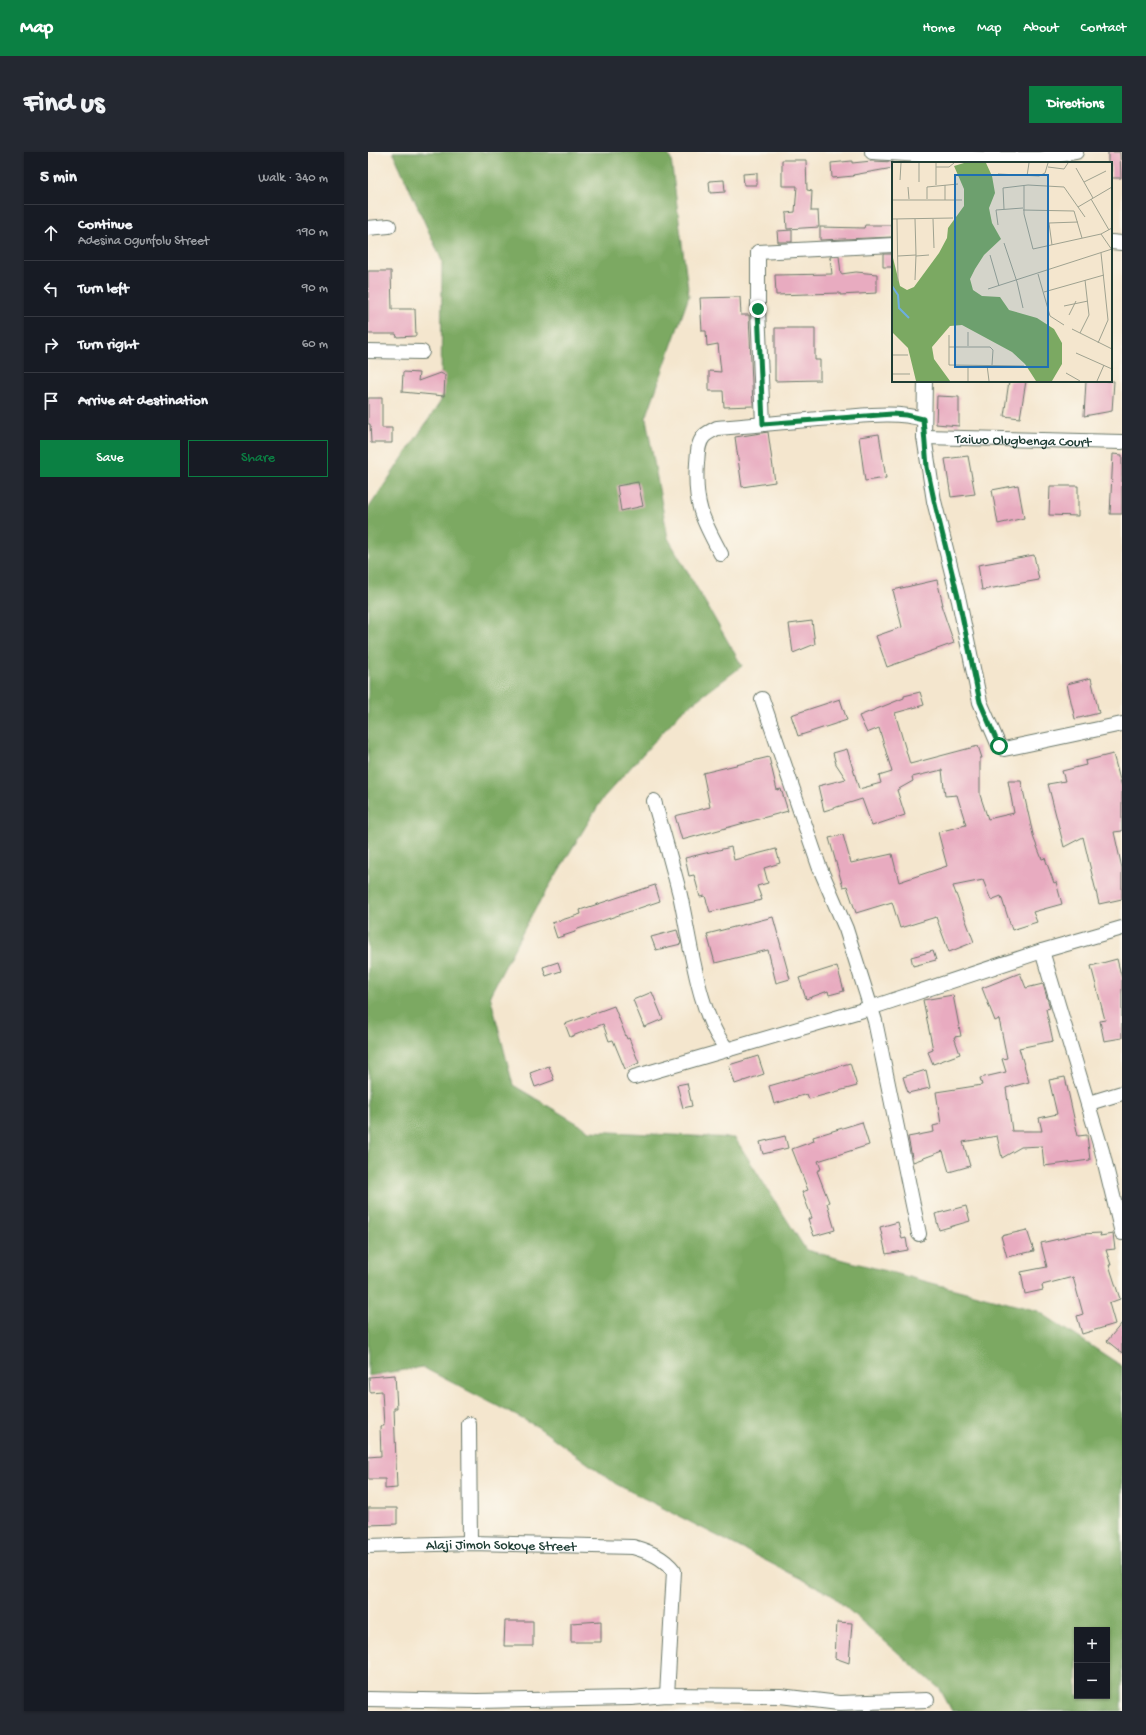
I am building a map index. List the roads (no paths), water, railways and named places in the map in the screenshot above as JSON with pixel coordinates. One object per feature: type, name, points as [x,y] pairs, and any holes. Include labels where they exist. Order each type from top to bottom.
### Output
[{"type":"street","points":[[872,152],[950,154],[988,159],[1040,159],[1076,152]]},
{"type":"street","points":[[368,228],[389,226]]},
{"type":"street","points":[[1112,242],[1122,243]]},
{"type":"street","points":[[763,424],[758,309],[758,252],[892,245]]},
{"type":"street","points":[[368,351],[422,352]]},
{"type":"street","points":[[925,382],[923,419],[924,437],[934,500],[959,601],[980,702],[999,746],[1004,749],[1122,724]]},
{"type":"street","points":[[721,554],[698,507],[696,485],[698,448],[704,436],[717,428],[763,424],[892,414],[906,415],[923,419]]},
{"type":"street","name":"Taiwo Olugbenga Court","points":[[924,437],[1122,442]]},
{"type":"street","points":[[762,699],[819,866],[846,929],[870,1008],[882,1053],[919,1234]]},
{"type":"street","points":[[654,801],[679,893],[699,984],[708,1017],[719,1041],[728,1050]]},
{"type":"street","points":[[634,1077],[870,1008],[1042,951],[1122,928]]},
{"type":"street","points":[[1042,951],[1089,1103],[1122,1233]]},
{"type":"street","points":[[1089,1103],[1122,1093]]},
{"type":"street","points":[[469,1424],[470,1544]]},
{"type":"street","name":"Alaji Jimoh Sokoye Street","points":[[368,1546],[470,1544],[634,1547],[652,1553],[667,1562],[674,1571],[667,1695]]},
{"type":"street","points":[[368,1700],[477,1706],[632,1705],[667,1695],[780,1696],[839,1703],[927,1700]]}]
